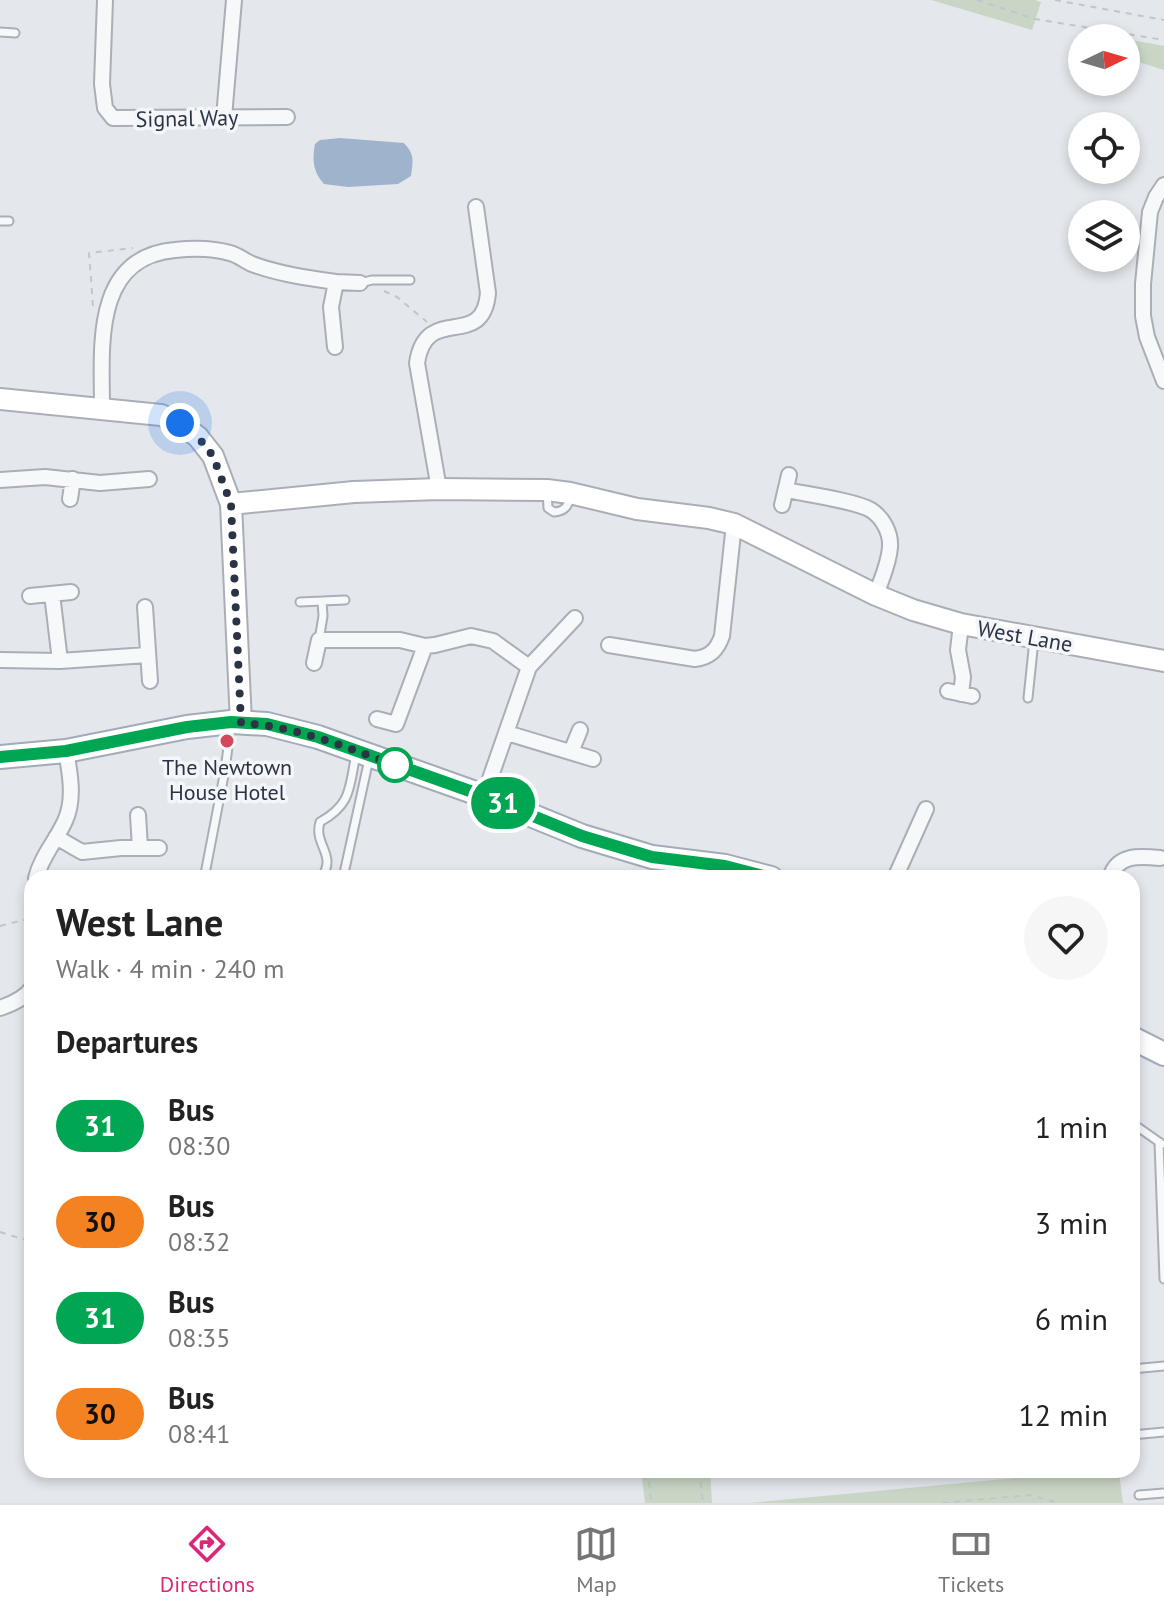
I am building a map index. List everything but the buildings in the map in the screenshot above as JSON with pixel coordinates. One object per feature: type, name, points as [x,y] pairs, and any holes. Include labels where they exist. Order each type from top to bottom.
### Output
[{"type":"main road","points":[[0,757],[66,751],[187,727],[236,722],[267,724],[318,737],[484,796],[582,836],[652,857],[740,870]]},
{"type":"main road","points":[[1140,1042],[1164,1054]]},
{"type":"street","name":"Signal Way","points":[[105,0],[102,84],[105,108],[113,118],[287,117]]},
{"type":"street","points":[[224,117],[234,0]]},
{"type":"street","points":[[1164,185],[1150,212],[1143,284],[1143,316],[1147,337],[1164,381]]},
{"type":"street","points":[[439,489],[417,363],[420,347],[429,336],[442,329],[480,319],[487,307],[488,293],[476,207]]},
{"type":"street","points":[[102,408],[102,336],[106,307],[119,280],[139,261],[160,251],[189,249],[230,253],[252,264],[290,275],[360,283]]},
{"type":"street","points":[[335,347],[331,307],[336,282]]},
{"type":"street","points":[[0,399],[161,415],[180,423],[198,437],[213,456],[231,504],[236,722]]},
{"type":"street","points":[[789,475],[784,498],[857,505],[870,510],[881,520],[890,544],[888,561],[876,595]]},
{"type":"street","points":[[0,480],[45,477],[100,483],[149,479]]},
{"type":"street","points":[[70,499],[73,479]]},
{"type":"street","name":"West Lane","points":[[231,504],[354,492],[439,489],[570,493],[637,509],[734,524],[876,595],[961,624],[1164,661]]},
{"type":"street","points":[[609,645],[695,659],[706,657],[717,648],[722,636],[734,524]]},
{"type":"street","points":[[30,596],[71,592]]},
{"type":"street","points":[[52,594],[60,661]]},
{"type":"street","points":[[145,607],[150,681]]},
{"type":"street","points":[[484,796],[529,667],[575,618]]},
{"type":"street","points":[[960,694],[963,677],[958,650],[961,624]]},
{"type":"street","points":[[314,663],[319,640],[400,640],[425,646],[471,636],[493,641],[529,667]]},
{"type":"street","points":[[377,719],[396,724],[425,646]]},
{"type":"street","points":[[0,660],[60,661],[147,655]]},
{"type":"street","points":[[571,752],[580,730]]},
{"type":"street","points":[[507,733],[593,759]]},
{"type":"street","points":[[38,870],[67,818],[71,783],[66,751]]},
{"type":"street","points":[[899,870],[926,809]]},
{"type":"street","points":[[138,815],[140,848]]},
{"type":"street","points":[[56,837],[82,852],[159,848]]},
{"type":"street","points":[[1113,870],[1127,859],[1138,856],[1160,858]]},
{"type":"street","points":[[0,1008],[24,996]]},
{"type":"lane","points":[[0,32],[15,33]]},
{"type":"lane","points":[[360,283],[410,280]]},
{"type":"lane","points":[[300,602],[345,600]]},
{"type":"lane","points":[[319,640],[322,601]]},
{"type":"lane","points":[[1028,698],[1035,637]]},
{"type":"lane","points":[[206,870],[236,722]]},
{"type":"lane","points":[[326,870],[328,859],[317,831],[320,822],[336,813],[346,799],[363,754]]},
{"type":"lane","points":[[344,870],[363,754]]},
{"type":"lane","points":[[1140,1129],[1162,1144],[1164,1279]]},
{"type":"lane","points":[[1140,1368],[1164,1366]]},
{"type":"lane","points":[[1140,1434],[1164,1432]]},
{"type":"lane","points":[[1139,1495],[1164,1493]]},
{"type":"path","points":[[977,0],[1035,19],[1164,40]]},
{"type":"path","points":[[1055,0],[1164,20]]},
{"type":"path","points":[[382,290],[413,309],[435,332]]},
{"type":"path","points":[[0,926],[24,920]]},
{"type":"path","points":[[0,1232],[24,1240]]},
{"type":"path","points":[[649,1478],[651,1503]]},
{"type":"path","points":[[701,1478],[705,1503]]},
{"type":"path","points":[[942,1503],[1030,1495],[1058,1503]]},
{"type":"green space","points":[[931,0],[1035,0],[1041,2],[1032,30]]},
{"type":"green space","points":[[1140,42],[1164,46],[1164,70],[1140,62]]},
{"type":"green space","points":[[642,1478],[710,1478],[712,1503],[645,1503]]},
{"type":"green space","points":[[1016,1478],[1120,1478],[1123,1503],[750,1503]]},
{"type":"water","points":[[340,138],[404,143],[412,158],[411,176],[398,184],[348,187],[324,184],[314,166],[315,144],[320,140]]},
{"type":"bus line","name":"31","points":[[0,757],[66,751],[187,727],[231,722],[267,724],[318,737],[484,796],[582,836],[652,857],[740,870]]},
{"type":"place","name":"The Newtown House Hotel","points":[[227,741]]},
{"type":"route","points":[[180,423],[198,437],[213,456],[231,504],[241,723],[267,724],[318,737],[398,766],[395,765]]}]
